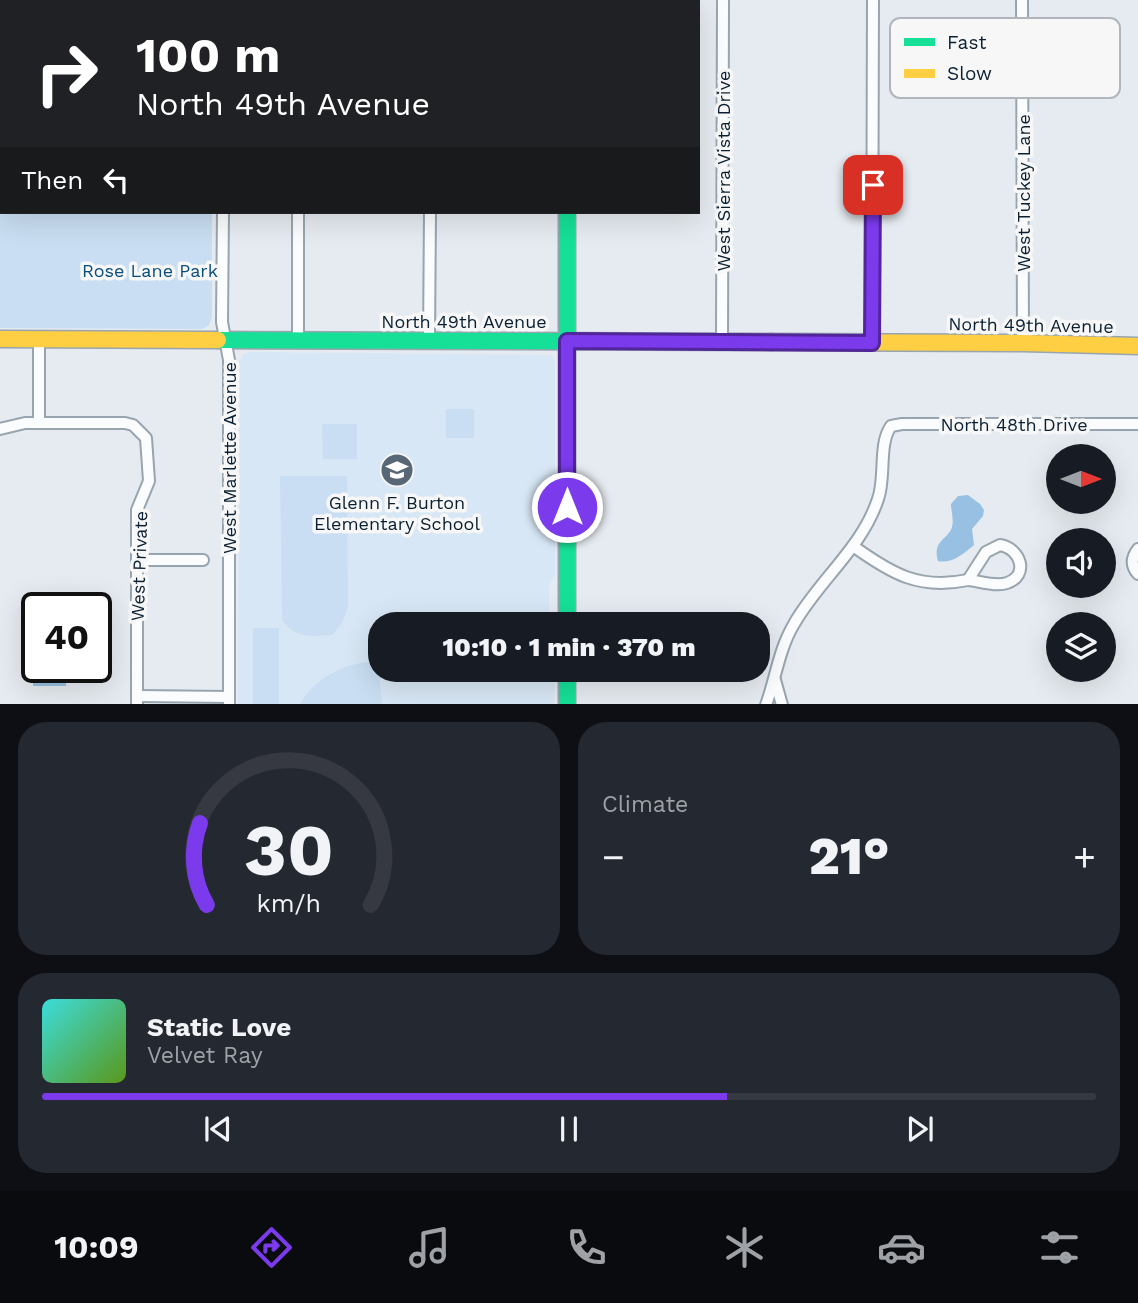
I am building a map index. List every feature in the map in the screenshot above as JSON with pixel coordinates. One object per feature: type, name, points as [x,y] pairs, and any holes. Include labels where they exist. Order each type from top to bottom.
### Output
[{"type":"street","name":"West Sierra Vista Drive","points":[[722,342],[723,0]]},
{"type":"street","points":[[872,343],[873,0]]},
{"type":"street","name":"West Tuckey Lane","points":[[1022,0],[1022,18]]},
{"type":"street","name":"West Tuckey Lane","points":[[1022,98],[1023,343]]},
{"type":"street","name":"West Marlette Avenue","points":[[223,214],[222,321],[229,360],[229,701]]},
{"type":"street","points":[[298,214],[298,340]]},
{"type":"street","points":[[429,340],[430,214]]},
{"type":"street","points":[[567,214],[567,612]]},
{"type":"street","name":"North 49th Avenue","points":[[0,340],[1023,343],[1138,346]]},
{"type":"street","points":[[0,429],[38,422],[39,340]]},
{"type":"street","name":"West Private","points":[[38,422],[125,423],[133,425],[141,432],[148,445],[149,481],[137,510],[137,700]]},
{"type":"street","name":"North 48th Drive","points":[[853,546],[868,523],[879,498],[885,439],[891,426],[1138,424]]},
{"type":"street","points":[[766,704],[775,680],[779,654],[794,623],[853,546],[885,569],[916,582],[938,584],[968,580],[1007,583],[1019,572],[1019,558],[1011,548],[995,546],[986,552],[968,580]]},
{"type":"street","points":[[1138,549],[1133,559],[1134,569],[1138,574]]},
{"type":"street","points":[[137,560],[203,560]]},
{"type":"street","points":[[775,680],[782,704]]},
{"type":"street","points":[[566,704],[567,682]]},
{"type":"street","points":[[137,700],[229,701]]},
{"type":"shaded area","name":"Glenn F. Burton Elementary School","points":[[250,352],[552,355],[555,364],[555,575],[549,586],[549,612],[368,612],[368,682],[555,682],[554,704],[238,704],[239,361],[244,354]]},
{"type":"green space","name":"Rose Lane Park","points":[[0,214],[212,214],[212,317],[209,325],[202,329],[0,328]]},
{"type":"green space","points":[[446,409],[474,409],[474,438],[446,438]]},
{"type":"green space","points":[[322,424],[357,424],[357,459],[323,459]]},
{"type":"green space","points":[[280,476],[347,476],[348,607],[342,623],[332,635],[310,636],[298,633],[292,631],[282,620]]},
{"type":"green space","points":[[253,628],[279,628],[279,704],[253,704]]},
{"type":"green space","points":[[366,662],[368,682],[380,682],[382,704],[300,704],[315,686],[333,672]]},
{"type":"water","points":[[968,495],[984,510],[983,516],[972,529],[974,545],[953,560],[938,561],[939,544],[952,527],[951,504],[958,496]]},
{"type":"water","points":[[33,683],[66,683],[66,686],[33,686]]},
{"type":"traffic: fast","points":[[567,214],[567,612]]},
{"type":"traffic: fast","points":[[218,340],[771,342]]},
{"type":"traffic: fast","points":[[567,682],[567,704]]},
{"type":"traffic: slow","points":[[0,339],[218,340]]},
{"type":"traffic: slow","points":[[771,342],[1138,346]]},
{"type":"place","name":"Glenn F. Burton Elementary School","points":[[397,470]]},
{"type":"route","points":[[567,507],[567,341],[872,343],[873,185]]}]
